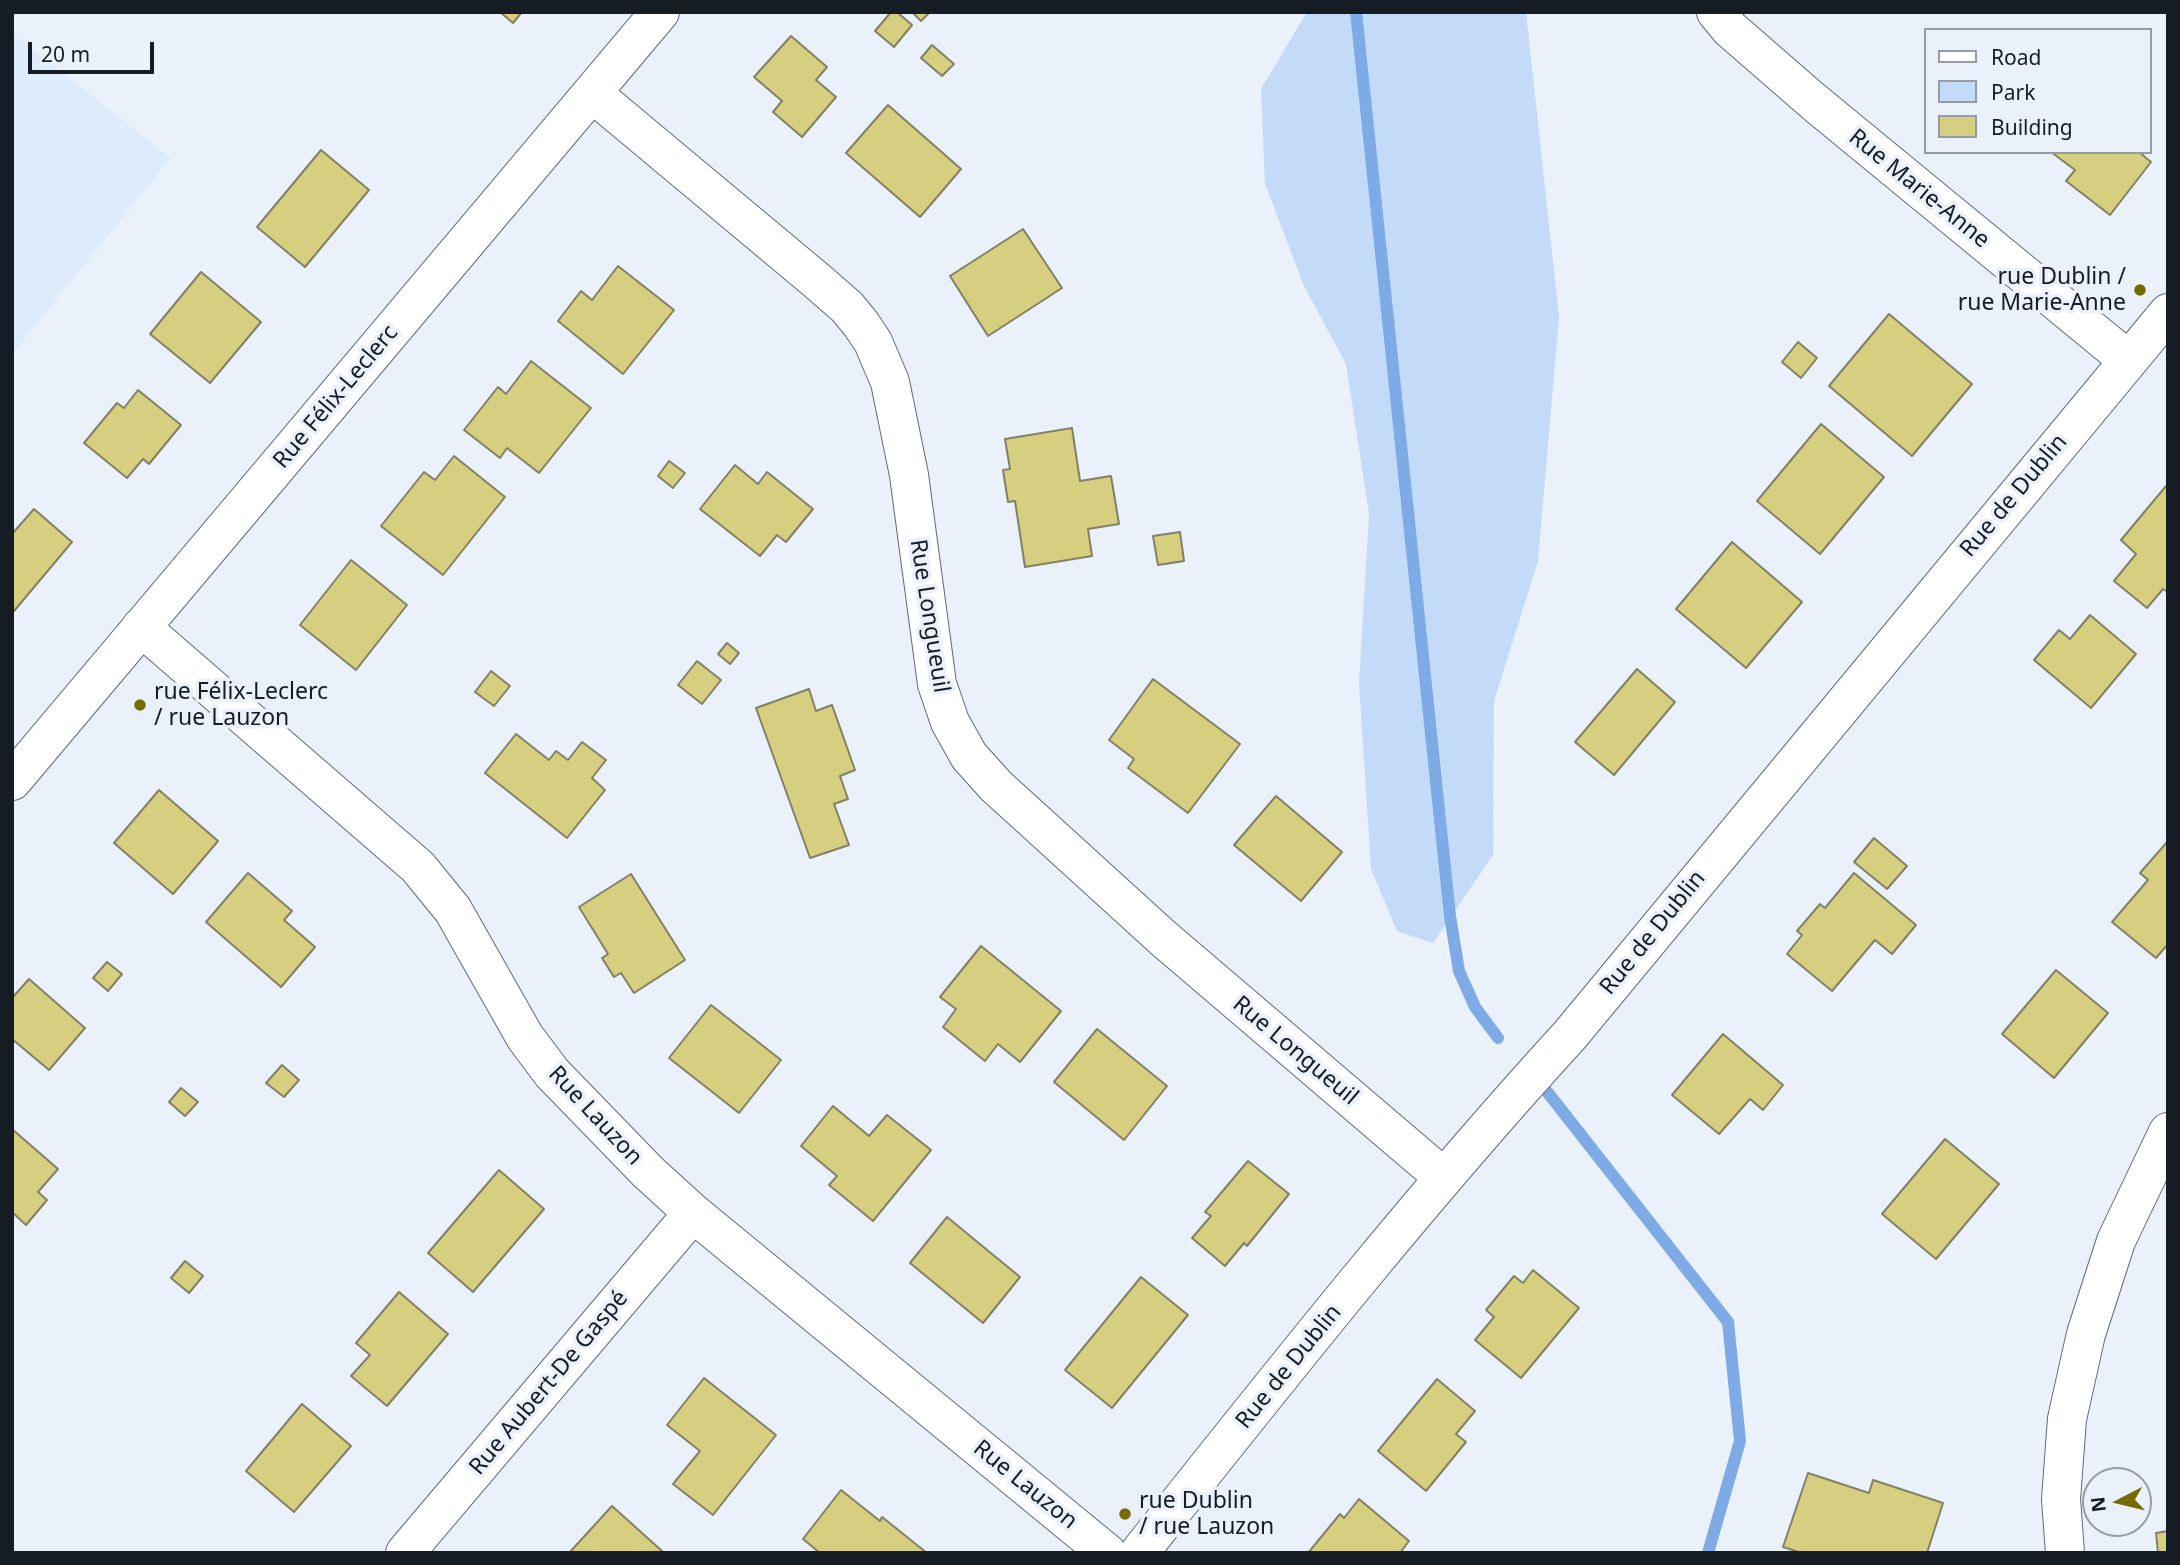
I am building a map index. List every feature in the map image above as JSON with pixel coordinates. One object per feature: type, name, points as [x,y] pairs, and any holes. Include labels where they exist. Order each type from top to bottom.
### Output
[{"type":"street","name":"Rue Félix-Leclerc","points":[[12,781],[660,12]]},
{"type":"street","name":"Rue Marie-Anne","points":[[1716,12],[1730,29],[1814,102],[2128,360]]},
{"type":"street","name":"Rue Longueuil","points":[[592,93],[816,280],[846,307],[873,342],[890,382],[909,475],[937,684],[950,722],[970,756],[996,786],[1163,938],[1443,1177]]},
{"type":"street","name":"Rue de Dublin","points":[[1139,1553],[1443,1177],[1570,1035],[2168,313]]},
{"type":"street","name":"Rue Lauzon","points":[[141,628],[418,867],[453,910],[525,1037],[552,1073],[648,1172],[693,1213],[1107,1553]]},
{"type":"street","points":[[2064,1553],[2061,1499],[2067,1419],[2086,1334],[2116,1241],[2168,1132]]},
{"type":"street","name":"Rue Aubert-De Gaspé","points":[[405,1553],[693,1213]]},
{"type":"shaded area","points":[[12,33],[171,158],[12,354]]},
{"type":"green space","points":[[1307,12],[1526,12],[1559,317],[1538,561],[1494,701],[1493,855],[1433,943],[1397,931],[1371,869],[1359,683],[1369,514],[1346,364],[1304,286],[1265,184],[1261,89]]},
{"type":"building","points":[[500,12],[522,12],[513,23]]},
{"type":"building","points":[[891,12],[897,12],[912,25],[894,47],[875,31]]},
{"type":"building","points":[[912,12],[930,12],[921,21]]},
{"type":"building","points":[[791,36],[827,67],[816,80],[836,97],[802,137],[773,112],[782,101],[754,77]]},
{"type":"building","points":[[932,45],[954,64],[942,76],[921,58]]},
{"type":"building","points":[[888,105],[961,169],[920,217],[846,153]]},
{"type":"building","points":[[321,150],[369,190],[305,267],[257,227]]},
{"type":"building","points":[[2054,154],[2141,154],[2151,162],[2110,215],[2066,181],[2075,170]]},
{"type":"building","points":[[1023,229],[1062,288],[988,336],[950,276]]},
{"type":"building","points":[[618,266],[674,310],[623,374],[558,321],[581,291],[592,300]]},
{"type":"building","points":[[201,272],[261,322],[210,383],[150,334]]},
{"type":"building","points":[[1889,314],[1972,384],[1912,456],[1829,386]]},
{"type":"building","points":[[1798,342],[1817,358],[1801,378],[1782,362]]},
{"type":"building","points":[[531,361],[591,408],[539,473],[507,448],[500,458],[464,430],[498,387],[506,394]]},
{"type":"building","points":[[138,390],[181,425],[149,464],[143,459],[127,478],[84,443],[117,403],[124,408]]},
{"type":"building","points":[[1821,424],[1884,477],[1820,554],[1757,501]]},
{"type":"building","points":[[1072,428],[1080,481],[1111,476],[1119,524],[1088,529],[1092,556],[1025,567],[1015,501],[1008,502],[1003,470],[1010,469],[1005,439]]},
{"type":"building","points":[[454,456],[505,497],[443,575],[381,526],[424,472],[435,480]]},
{"type":"building","points":[[669,461],[685,473],[673,488],[658,476]]},
{"type":"building","points":[[735,465],[758,484],[767,472],[813,509],[786,542],[777,535],[760,556],[700,509]]},
{"type":"building","points":[[2166,486],[2168,592],[2163,589],[2147,608],[2114,581],[2136,554],[2121,540]]},
{"type":"building","points":[[34,509],[72,542],[14,611],[12,534]]},
{"type":"building","points":[[1180,532],[1184,561],[1158,565],[1153,536]]},
{"type":"building","points":[[1732,542],[1802,602],[1746,668],[1676,609]]},
{"type":"building","points":[[351,560],[407,605],[356,670],[300,625]]},
{"type":"building","points":[[2090,615],[2136,654],[2091,708],[2034,660],[2059,630],[2070,639]]},
{"type":"building","points":[[727,643],[739,653],[730,664],[718,654]]},
{"type":"building","points":[[697,661],[721,680],[702,704],[678,685]]},
{"type":"building","points":[[1637,669],[1675,702],[1614,775],[1575,742]]},
{"type":"building","points":[[491,671],[510,686],[494,706],[475,692]]},
{"type":"building","points":[[1153,679],[1240,744],[1188,813],[1128,768],[1134,759],[1109,740]]},
{"type":"building","points":[[809,689],[816,711],[832,705],[855,770],[840,776],[848,799],[834,804],[849,845],[810,858],[756,708]]},
{"type":"building","points":[[516,734],[549,760],[556,751],[568,760],[582,742],[606,760],[592,778],[605,790],[567,838],[485,773]]},
{"type":"building","points":[[159,790],[218,841],[173,894],[114,843]]},
{"type":"building","points":[[1276,796],[1342,852],[1301,901],[1234,845]]},
{"type":"building","points":[[1874,838],[1907,866],[1887,889],[1854,862]]},
{"type":"building","points":[[2168,841],[2168,944],[2156,958],[2112,922],[2148,880],[2140,873]]},
{"type":"building","points":[[248,873],[292,911],[284,920],[315,947],[281,987],[206,922]]},
{"type":"building","points":[[1854,873],[1916,925],[1892,954],[1875,940],[1832,991],[1787,954],[1802,935],[1797,931],[1820,904],[1825,908]]},
{"type":"building","points":[[631,874],[685,960],[634,993],[621,973],[614,977],[602,958],[608,954],[579,907]]},
{"type":"building","points":[[981,946],[1061,1011],[1020,1062],[998,1044],[985,1061],[943,1027],[956,1009],[940,997]]},
{"type":"building","points":[[107,962],[122,974],[108,991],[93,978]]},
{"type":"building","points":[[2056,970],[2108,1013],[2054,1078],[2002,1034]]},
{"type":"building","points":[[29,979],[85,1028],[49,1070],[12,1039],[12,998]]},
{"type":"building","points":[[711,1005],[781,1060],[739,1113],[669,1058]]},
{"type":"building","points":[[1097,1029],[1167,1086],[1124,1140],[1054,1082]]},
{"type":"building","points":[[1723,1034],[1783,1085],[1763,1110],[1750,1099],[1719,1134],[1672,1095]]},
{"type":"building","points":[[282,1065],[299,1080],[284,1097],[266,1083]]},
{"type":"building","points":[[181,1088],[198,1102],[185,1116],[169,1102]]},
{"type":"building","points":[[833,1106],[869,1136],[887,1115],[931,1150],[873,1221],[829,1185],[837,1176],[801,1146]]},
{"type":"building","points":[[12,1129],[58,1169],[38,1192],[47,1200],[26,1225],[12,1212]]},
{"type":"building","points":[[1945,1139],[1999,1184],[1936,1259],[1882,1214]]},
{"type":"building","points":[[1248,1161],[1289,1194],[1247,1246],[1244,1243],[1225,1266],[1192,1238],[1211,1216],[1205,1212]]},
{"type":"building","points":[[499,1170],[544,1209],[473,1292],[428,1253]]},
{"type":"building","points":[[947,1217],[1020,1277],[983,1323],[910,1263]]},
{"type":"building","points":[[185,1261],[203,1276],[189,1293],[171,1278]]},
{"type":"building","points":[[1533,1270],[1579,1308],[1521,1378],[1475,1340],[1494,1317],[1486,1310],[1514,1276],[1523,1283]]},
{"type":"building","points":[[1141,1277],[1188,1315],[1112,1408],[1065,1370]]},
{"type":"building","points":[[399,1292],[448,1334],[387,1406],[351,1376],[370,1355],[356,1343]]},
{"type":"building","points":[[704,1378],[776,1435],[713,1515],[673,1484],[700,1451],[667,1425]]},
{"type":"building","points":[[1437,1379],[1475,1411],[1456,1434],[1466,1442],[1426,1491],[1378,1451]]},
{"type":"building","points":[[302,1404],[351,1446],[294,1512],[246,1471]]},
{"type":"building","points":[[1808,1473],[1869,1493],[1873,1480],[1943,1503],[1927,1553],[1802,1553],[1783,1547]]},
{"type":"building","points":[[841,1490],[880,1521],[882,1517],[927,1553],[820,1553],[803,1539]]},
{"type":"building","points":[[1359,1499],[1409,1541],[1400,1553],[1308,1553],[1340,1514],[1344,1518]]},
{"type":"building","points":[[612,1506],[662,1551],[569,1553]]},
{"type":"building","points":[[2168,1531],[2168,1553],[2158,1553],[2156,1533]]},
{"type":"waterway","points":[[1356,12],[1450,916],[1459,971],[1475,1007],[1498,1038]]},
{"type":"waterway","points":[[1541,1084],[1728,1322],[1740,1441],[1708,1553]]},
{"type":"place","name":"rue Dublin / rue Marie-Anne","points":[[2140,290]]},
{"type":"place","name":"rue Félix-Leclerc / rue Lauzon","points":[[140,705]]},
{"type":"place","name":"rue Dublin / rue Lauzon","points":[[1125,1514]]}]
